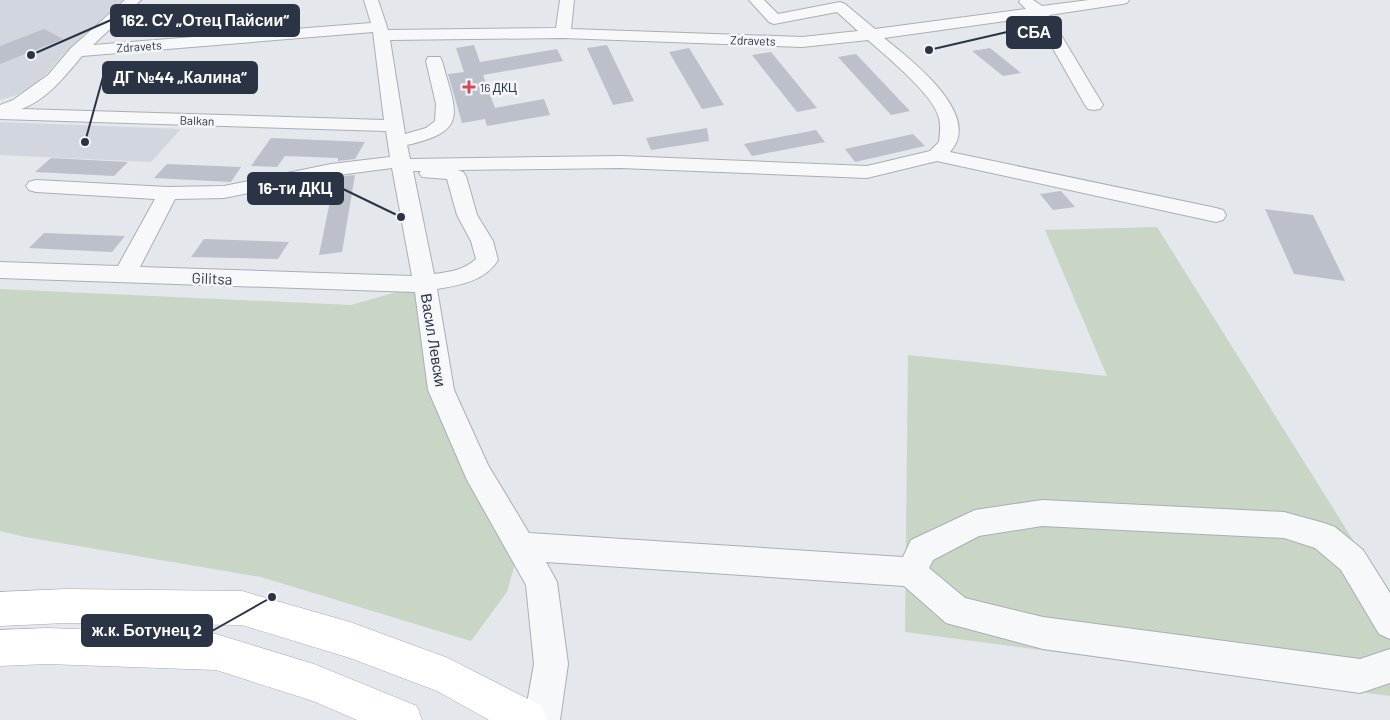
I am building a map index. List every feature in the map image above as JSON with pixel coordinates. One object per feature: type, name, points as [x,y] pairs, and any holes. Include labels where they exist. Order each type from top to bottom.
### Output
[{"type":"main road","points":[[0,609],[66,606],[242,608],[350,640],[448,678],[528,720]]},
{"type":"main road","points":[[0,648],[46,646],[216,652],[314,683],[403,720]]},
{"type":"street","points":[[0,112],[19,104],[54,79],[78,51],[134,0]]},
{"type":"street","points":[[563,33],[567,0]]},
{"type":"street","points":[[756,0],[774,19],[840,7],[935,96],[948,116],[948,143],[937,155]]},
{"type":"street","points":[[1023,0],[1039,11],[1094,105]]},
{"type":"street","name":"Zdravets","points":[[78,51],[380,31],[563,33],[802,42],[870,35],[1122,0]]},
{"type":"street","name":"Васил Левски","points":[[373,1],[425,284],[441,390],[477,472],[541,582],[551,664],[542,720]]},
{"type":"street","points":[[400,154],[440,127],[445,121],[445,109],[434,61]]},
{"type":"street","name":"Balkan","points":[[0,112],[400,154]]},
{"type":"street","points":[[36,186],[168,193],[236,191],[400,154],[867,172],[937,155],[1216,215]]},
{"type":"street","name":"Gilitsa","points":[[0,270],[425,284],[471,274],[481,268],[487,260],[482,241],[467,215],[456,176],[436,172],[400,154]]},
{"type":"street","points":[[124,275],[168,193]]},
{"type":"street","points":[[912,572],[922,550],[976,523],[1042,513],[1284,524],[1324,536],[1352,560],[1390,623]]},
{"type":"street","points":[[520,546],[912,572],[957,612],[1043,633],[1360,676],[1390,666]]},
{"type":"shaded area","points":[[0,0],[123,0],[67,50],[46,74],[33,85],[17,95],[0,100]]},
{"type":"shaded area","points":[[0,122],[181,129],[151,162],[0,155]]},
{"type":"green space","points":[[1157,227],[1390,599],[1390,696],[905,632],[908,355],[1107,376],[1045,230]]},
{"type":"green space","points":[[425,284],[441,390],[520,546],[507,592],[471,641],[261,577],[25,537],[0,531],[0,289],[351,305]]},
{"type":"building","points":[[44,29],[63,39],[0,64],[0,46]]},
{"type":"building","name":"16 ДКЦ","points":[[474,45],[480,62],[557,49],[563,61],[483,75],[495,108],[544,99],[550,115],[487,126],[485,119],[462,123],[448,74],[464,72],[456,48]]},
{"type":"building","points":[[607,45],[634,101],[613,105],[587,48]]},
{"type":"building","points":[[689,48],[724,105],[702,109],[669,52]]},
{"type":"building","points":[[990,48],[1021,73],[1003,76],[972,51]]},
{"type":"building","points":[[771,52],[817,108],[797,112],[752,55]]},
{"type":"building","points":[[856,54],[910,111],[891,115],[838,57]]},
{"type":"building","points":[[707,128],[709,141],[651,150],[646,138]]},
{"type":"building","points":[[816,130],[825,142],[752,156],[744,144]]},
{"type":"building","points":[[913,134],[925,146],[855,162],[845,149]]},
{"type":"building","points":[[271,138],[365,142],[355,159],[338,161],[338,158],[285,156],[277,167],[251,166]]},
{"type":"building","points":[[51,158],[128,162],[114,176],[35,172]]},
{"type":"building","points":[[167,164],[241,167],[231,182],[154,178]]},
{"type":"building","points":[[355,175],[342,252],[319,255],[335,177]]},
{"type":"building","points":[[1061,191],[1075,207],[1053,210],[1040,194]]},
{"type":"building","points":[[1265,209],[1313,215],[1345,281],[1294,274]]},
{"type":"building","points":[[44,233],[125,236],[112,252],[29,248]]},
{"type":"building","points":[[204,239],[289,242],[278,259],[191,257]]},
{"type":"place","name":"СБА","points":[[929,50]]},
{"type":"place","name":"162. СУ „Отец Пайсии“","points":[[31,55]]},
{"type":"place","name":"16 ДКЦ","points":[[469,87]]},
{"type":"place","name":"ДГ №44 „Калина“","points":[[85,142]]},
{"type":"place","name":"16-ти ДКЦ","points":[[401,217]]},
{"type":"place","name":"ж.к. Ботунец 2","points":[[272,597]]}]
